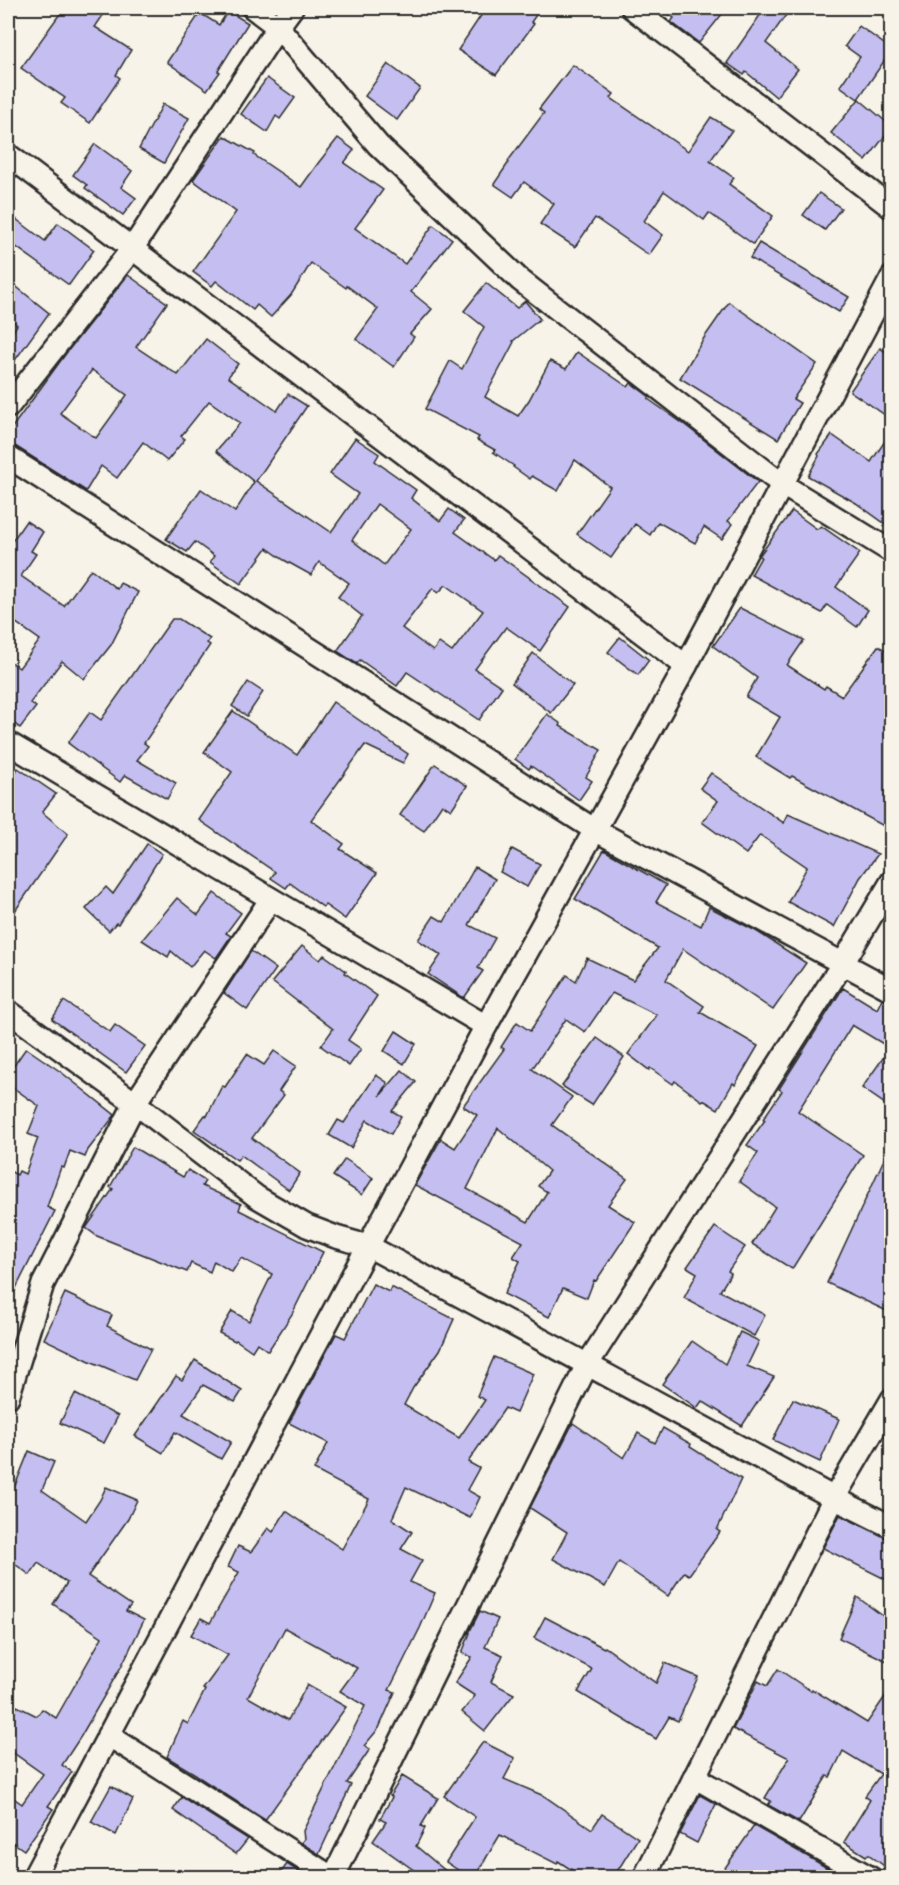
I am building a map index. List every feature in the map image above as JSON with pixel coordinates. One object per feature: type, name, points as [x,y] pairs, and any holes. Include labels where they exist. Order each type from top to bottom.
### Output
[{"type":"street","points":[[253,8],[278,27],[378,145],[520,280],[783,486],[891,552]]},
{"type":"street","points":[[8,407],[132,249],[292,8]]},
{"type":"street","points":[[632,8],[891,208]]},
{"type":"street","points":[[8,155],[686,666]]},
{"type":"street","points":[[33,1878],[368,1246],[486,1026],[686,666],[891,278]]},
{"type":"street","points":[[8,457],[595,830],[891,990]]},
{"type":"street","points":[[8,743],[486,1026]]},
{"type":"street","points":[[108,1735],[333,1878],[587,1365],[843,963],[891,881]]},
{"type":"street","points":[[8,1397],[43,1284],[135,1103],[271,899]]},
{"type":"street","points":[[8,1011],[135,1103],[256,1197],[307,1226],[368,1246],[891,1527]]},
{"type":"street","points":[[644,1878],[834,1498],[891,1399]]},
{"type":"street","points":[[694,1777],[872,1878]]},
{"type":"building","points":[[64,8],[108,8],[95,27],[131,50],[116,75],[120,78],[90,123],[61,103],[65,98],[21,68]]},
{"type":"building","points":[[486,8],[541,8],[531,22],[534,24],[496,75],[458,50]]},
{"type":"building","points":[[659,8],[727,8],[699,43],[671,22],[674,18]]},
{"type":"building","points":[[765,8],[791,8],[766,43],[798,69],[776,97],[746,72],[744,75],[727,63]]},
{"type":"building","points":[[228,11],[248,23],[207,90],[167,62],[200,13],[219,25]]},
{"type":"building","points":[[859,26],[891,51],[858,99],[840,86],[860,57],[845,46]]},
{"type":"building","points":[[388,64],[420,88],[397,120],[365,96]]},
{"type":"building","points":[[573,65],[614,94],[611,98],[688,151],[711,117],[732,130],[710,161],[734,178],[729,184],[773,216],[753,244],[709,213],[704,220],[664,191],[644,221],[663,235],[649,255],[595,218],[575,247],[540,224],[554,204],[524,182],[513,197],[494,184],[544,113],[539,109]]},
{"type":"building","points":[[267,78],[295,98],[280,119],[276,116],[267,132],[241,114]]},
{"type":"building","points":[[859,99],[891,126],[866,161],[831,133]]},
{"type":"building","points":[[163,104],[189,118],[164,163],[139,149]]},
{"type":"building","points":[[224,136],[255,153],[254,155],[301,187],[338,138],[354,150],[344,163],[383,190],[355,228],[405,264],[433,225],[452,239],[411,292],[432,309],[410,334],[414,337],[394,367],[356,339],[378,309],[311,263],[291,295],[271,317],[257,305],[253,310],[216,281],[212,286],[193,272],[236,212],[193,180]]},
{"type":"building","points":[[95,144],[132,171],[121,187],[136,198],[123,215],[85,188],[87,185],[73,175]]},
{"type":"building","points":[[819,193],[841,208],[825,230],[803,215]]},
{"type":"building","points":[[8,213],[45,241],[58,223],[94,250],[69,285],[8,241]]},
{"type":"building","points":[[759,243],[849,297],[839,312],[750,258]]},
{"type":"building","points":[[128,275],[167,303],[136,347],[178,375],[206,339],[238,364],[228,377],[277,411],[288,394],[307,406],[256,481],[331,532],[358,494],[330,474],[355,438],[379,454],[375,461],[416,490],[411,498],[440,521],[449,509],[464,520],[455,532],[494,560],[498,555],[570,607],[540,651],[506,627],[475,669],[502,687],[479,720],[407,672],[397,686],[360,660],[357,664],[337,651],[362,616],[338,597],[349,583],[319,562],[311,575],[267,548],[241,584],[210,562],[214,556],[195,542],[187,552],[166,539],[201,489],[235,512],[254,482],[216,451],[240,423],[209,401],[181,436],[185,439],[167,461],[143,442],[117,478],[101,466],[86,491],[15,446],[8,444],[8,433],[67,352]],"holes":[[[92,370],[127,395],[96,438],[60,413]],[[377,504],[411,529],[384,565],[352,540]],[[446,585],[483,611],[452,652],[439,643],[433,651],[402,628],[433,588],[438,593]]]},
{"type":"building","points":[[8,280],[49,313],[8,370],[8,339],[17,325],[8,317]]},
{"type":"building","points":[[486,283],[517,308],[525,301],[540,319],[513,341],[485,397],[518,416],[550,361],[566,369],[577,352],[628,387],[631,383],[650,397],[648,399],[758,482],[728,521],[732,524],[722,539],[704,527],[695,543],[658,522],[650,535],[635,524],[611,558],[577,534],[610,487],[575,460],[558,491],[532,476],[530,479],[493,452],[495,450],[477,440],[479,437],[425,409],[450,361],[462,369],[484,327],[464,311]]},
{"type":"building","points":[[729,302],[817,364],[793,399],[800,403],[778,439],[680,378]]},
{"type":"building","points":[[880,348],[891,355],[891,419],[850,391]]},
{"type":"building","points":[[891,432],[891,528],[856,503],[808,476],[818,454],[832,435],[871,462]]},
{"type":"building","points":[[792,511],[817,529],[821,526],[860,553],[836,587],[868,610],[857,627],[827,605],[822,613],[751,575],[761,557],[759,556]]},
{"type":"building","points":[[26,521],[43,532],[31,551],[36,554],[21,576],[64,606],[91,569],[117,589],[120,583],[138,592],[111,645],[84,679],[62,661],[30,703],[36,707],[20,728],[8,719],[8,660],[19,668],[40,640],[8,617],[8,547]]},
{"type":"building","points":[[740,608],[804,640],[787,665],[824,689],[826,686],[842,696],[878,646],[891,653],[891,830],[792,776],[790,778],[756,757],[780,717],[746,697],[757,678],[713,646]]},
{"type":"building","points":[[172,619],[179,619],[210,639],[207,643],[210,645],[144,743],[148,746],[137,760],[176,783],[167,799],[125,775],[120,782],[68,743],[90,712],[101,720]]},
{"type":"building","points":[[620,637],[649,660],[638,675],[608,652]]},
{"type":"building","points":[[533,653],[573,685],[551,713],[512,683]]},
{"type":"building","points":[[248,682],[263,692],[247,716],[232,706]]},
{"type":"building","points":[[333,702],[408,754],[403,763],[365,745],[311,820],[344,844],[340,849],[377,873],[345,919],[325,905],[323,907],[290,883],[286,888],[271,878],[275,872],[199,820],[232,772],[204,752],[233,711],[297,755]]},
{"type":"building","points":[[547,714],[561,724],[560,726],[601,750],[586,777],[592,781],[579,800],[531,766],[529,769],[515,759]]},
{"type":"building","points":[[435,764],[467,786],[451,810],[442,804],[424,831],[400,815]]},
{"type":"building","points":[[18,768],[56,794],[42,812],[68,834],[8,921],[8,783]]},
{"type":"building","points":[[711,773],[784,823],[788,814],[878,854],[860,878],[834,927],[788,902],[807,867],[760,835],[746,854],[702,822],[718,801],[700,788]]},
{"type":"building","points":[[147,844],[162,854],[118,924],[116,923],[109,931],[86,909],[106,887],[113,894]]},
{"type":"building","points":[[512,849],[540,864],[527,887],[500,872]]},
{"type":"building","points":[[604,850],[666,885],[656,902],[701,926],[709,907],[756,931],[806,963],[773,1010],[683,949],[666,980],[704,1006],[700,1012],[758,1046],[718,1109],[702,1101],[675,1081],[673,1084],[650,1068],[649,1070],[628,1054],[657,1015],[612,993],[585,1032],[566,1019],[532,1069],[572,1097],[552,1125],[627,1179],[608,1205],[635,1222],[596,1281],[594,1280],[587,1298],[563,1288],[549,1317],[504,1294],[520,1261],[513,1257],[523,1242],[415,1185],[441,1139],[455,1148],[477,1115],[463,1106],[504,1049],[501,1047],[517,1022],[530,1031],[567,975],[576,981],[587,958],[633,980],[658,948],[575,899]],"holes":[[[498,1128],[549,1171],[538,1186],[547,1192],[528,1222],[467,1189]]]},
{"type":"building","points":[[475,867],[495,879],[469,925],[495,938],[478,968],[483,971],[464,998],[428,974],[441,955],[418,940],[434,916],[444,922]]},
{"type":"building","points":[[214,893],[241,913],[226,933],[231,936],[216,958],[204,950],[190,967],[171,951],[168,957],[142,940],[177,898],[198,915]]},
{"type":"building","points":[[302,946],[320,960],[324,955],[377,996],[348,1040],[361,1049],[349,1066],[321,1046],[333,1029],[272,982]]},
{"type":"building","points":[[251,951],[276,969],[247,1010],[224,993]]},
{"type":"building","points":[[843,988],[877,1009],[882,999],[891,1003],[891,1108],[862,1088],[890,1048],[852,1025],[798,1111],[863,1155],[792,1269],[752,1244],[775,1207],[739,1181],[758,1153],[747,1145],[765,1120],[763,1119],[782,1091],[779,1089]]},
{"type":"building","points":[[64,1001],[110,1032],[115,1025],[145,1046],[126,1072],[52,1019]]},
{"type":"building","points":[[396,1031],[416,1044],[404,1064],[384,1051]]},
{"type":"building","points":[[597,1038],[624,1057],[592,1105],[562,1086]]},
{"type":"building","points":[[26,1048],[61,1072],[115,1115],[85,1157],[70,1151],[64,1168],[61,1167],[47,1207],[55,1211],[8,1304],[8,1170],[17,1175],[19,1171],[25,1174],[38,1138],[28,1134],[39,1106],[8,1084],[8,1074]]},
{"type":"building","points":[[274,1051],[296,1066],[279,1091],[284,1095],[252,1138],[300,1173],[289,1190],[241,1155],[237,1160],[194,1130],[205,1115],[207,1116],[222,1086],[225,1087],[247,1054],[264,1065]]},
{"type":"building","points":[[402,1070],[416,1082],[392,1111],[401,1116],[391,1134],[367,1120],[351,1148],[329,1135],[338,1120],[344,1123],[376,1075],[388,1083],[380,1096]]},
{"type":"building","points":[[891,1144],[891,1313],[827,1283]]},
{"type":"building","points":[[133,1147],[183,1177],[188,1170],[205,1181],[202,1186],[241,1204],[239,1210],[323,1252],[292,1314],[268,1351],[257,1343],[252,1351],[236,1340],[219,1333],[232,1311],[249,1321],[272,1274],[241,1258],[232,1272],[214,1261],[210,1272],[191,1263],[187,1272],[97,1236],[86,1228],[113,1189],[110,1187]]},
{"type":"building","points":[[345,1159],[373,1178],[362,1195],[333,1176]]},
{"type":"building","points":[[715,1227],[745,1247],[728,1271],[731,1273],[720,1291],[765,1315],[754,1336],[684,1298],[697,1273],[687,1267]]},
{"type":"building","points":[[373,1284],[389,1292],[391,1287],[454,1319],[440,1350],[404,1405],[459,1438],[485,1400],[477,1396],[494,1357],[533,1374],[516,1413],[505,1408],[468,1462],[479,1468],[467,1490],[480,1497],[470,1518],[406,1487],[392,1519],[412,1532],[401,1549],[422,1560],[410,1582],[435,1593],[389,1690],[395,1692],[379,1728],[364,1746],[370,1749],[347,1783],[351,1785],[319,1854],[301,1843],[304,1839],[303,1831],[365,1706],[340,1691],[357,1668],[285,1628],[248,1697],[288,1720],[307,1685],[346,1707],[265,1820],[167,1757],[183,1721],[188,1724],[205,1690],[203,1689],[228,1655],[191,1635],[201,1618],[210,1623],[239,1572],[228,1567],[238,1546],[251,1552],[268,1528],[273,1532],[286,1511],[342,1549],[369,1499],[314,1470],[328,1443],[289,1423],[336,1334],[345,1338]]},
{"type":"building","points":[[65,1293],[112,1315],[107,1326],[151,1349],[135,1380],[44,1339]]},
{"type":"building","points":[[740,1332],[759,1341],[747,1366],[774,1377],[742,1426],[702,1401],[697,1408],[662,1384],[692,1341],[725,1364]]},
{"type":"building","points":[[195,1360],[242,1391],[235,1402],[203,1385],[183,1414],[231,1442],[221,1459],[175,1432],[163,1453],[135,1436],[176,1376],[182,1380]]},
{"type":"building","points":[[75,1394],[118,1416],[104,1443],[60,1423]]},
{"type":"building","points":[[793,1399],[839,1419],[820,1462],[773,1440]]},
{"type":"building","points":[[573,1423],[624,1458],[638,1433],[655,1443],[663,1428],[691,1444],[690,1447],[741,1479],[717,1530],[720,1532],[689,1575],[684,1572],[668,1596],[619,1562],[605,1587],[553,1559],[567,1532],[530,1508]]},
{"type":"building","points":[[29,1451],[54,1462],[42,1490],[86,1521],[106,1487],[137,1500],[128,1519],[88,1576],[131,1605],[126,1611],[144,1620],[121,1667],[62,1765],[72,1772],[48,1806],[53,1809],[24,1850],[8,1839],[8,1794],[22,1804],[43,1774],[8,1749],[8,1723],[17,1706],[37,1716],[42,1709],[56,1718],[102,1637],[53,1604],[67,1583],[38,1563],[30,1575],[8,1559],[8,1503]]},
{"type":"building","points":[[840,1515],[891,1540],[891,1582],[823,1548]]},
{"type":"building","points":[[857,1597],[891,1622],[891,1663],[839,1638]]},
{"type":"building","points":[[480,1611],[498,1619],[485,1647],[503,1655],[491,1682],[514,1694],[485,1731],[462,1712],[475,1696],[455,1683],[472,1657],[462,1653]]},
{"type":"building","points":[[545,1617],[605,1647],[656,1683],[665,1663],[698,1677],[678,1721],[669,1717],[656,1739],[578,1692],[592,1669],[534,1638]]},
{"type":"building","points":[[778,1669],[867,1723],[891,1688],[891,1871],[868,1854],[866,1856],[844,1842],[870,1800],[865,1796],[881,1774],[843,1751],[830,1777],[827,1776],[799,1822],[768,1805],[771,1801],[765,1798],[789,1758],[733,1729],[758,1681],[767,1686]]},
{"type":"building","points":[[483,1742],[515,1758],[504,1779],[544,1796],[592,1829],[602,1814],[638,1838],[613,1878],[584,1878],[558,1861],[557,1864],[500,1835],[474,1878],[470,1878],[446,1862],[475,1817],[444,1796]]},
{"type":"building","points":[[402,1776],[438,1798],[421,1826],[425,1828],[416,1846],[454,1878],[425,1878],[373,1841],[386,1822],[380,1819]]},
{"type":"building","points":[[111,1786],[133,1799],[116,1835],[91,1822]]},
{"type":"building","points":[[700,1795],[716,1804],[697,1843],[680,1834]]},
{"type":"building","points":[[182,1797],[248,1839],[236,1854],[173,1810]]},
{"type":"building","points":[[754,1826],[812,1859],[844,1878],[718,1878]]},
{"type":"building","points":[[287,1864],[307,1877],[307,1878],[277,1878]]}]
